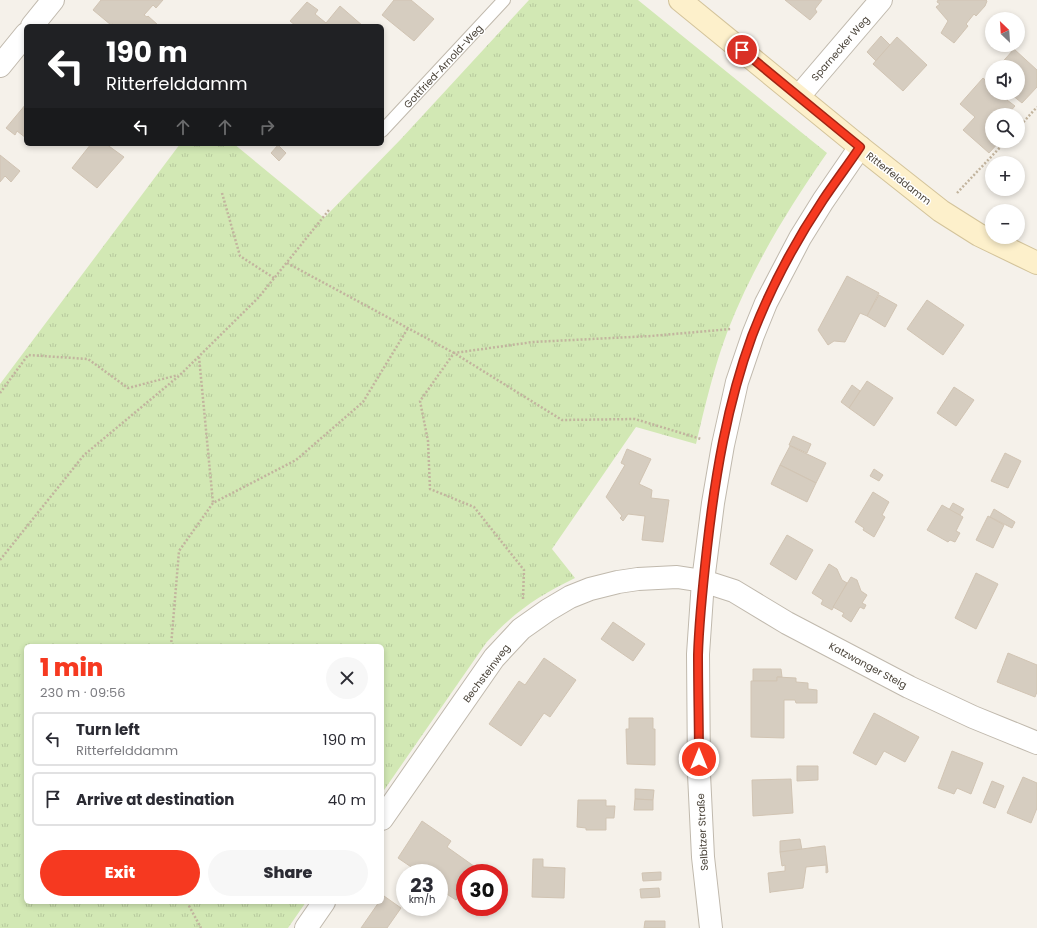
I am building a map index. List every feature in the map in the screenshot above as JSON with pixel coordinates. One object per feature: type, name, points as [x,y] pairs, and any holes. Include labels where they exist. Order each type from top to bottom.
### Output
[{"type":"main road","name":"Ritterfelddamm","points":[[680,0],[860,147],[941,210],[979,235],[1037,263]]},
{"type":"street","points":[[34,24],[54,0]]},
{"type":"street","name":"Sparnecker Weg","points":[[799,96],[881,0]]},
{"type":"street","points":[[0,66],[24,36]]},
{"type":"street","name":"Selbitzer Straße","points":[[711,928],[703,857],[699,774],[698,654],[703,581],[712,503],[723,445],[737,382],[766,303],[800,238],[860,147]]},
{"type":"street","name":"Bechsteinweg","points":[[384,815],[494,658],[521,629],[570,597],[590,589],[638,579],[677,577],[703,581]]},
{"type":"street","name":"Katzwanger Steig","points":[[703,581],[734,591],[787,623],[909,687],[973,717],[1037,743]]},
{"type":"street","points":[[306,928],[323,904]]},
{"type":"lane","name":"Gottfried-Arnold-Weg","points":[[384,129],[504,0]]},
{"type":"path","points":[[1025,120],[1037,107]]},
{"type":"path","points":[[957,194],[1000,148]]},
{"type":"path","points":[[222,193],[240,256],[274,278]]},
{"type":"path","points":[[0,560],[84,455],[180,375],[259,297],[329,210]]},
{"type":"path","points":[[286,264],[454,352],[562,420],[635,419],[723,445]]},
{"type":"path","points":[[171,644],[179,551],[213,503],[296,460],[363,402],[408,328]]},
{"type":"path","points":[[521,629],[524,570],[474,507],[430,489],[428,441],[420,401],[454,352],[533,342],[651,336],[732,329],[753,335]]},
{"type":"path","points":[[0,393],[28,355],[88,359],[128,388],[180,375]]},
{"type":"path","points":[[199,357],[213,503]]},
{"type":"path","points":[[188,904],[201,928]]},
{"type":"green space","points":[[529,0],[638,0],[827,153],[772,238],[738,306],[718,358],[696,444],[636,427],[552,549],[575,578],[549,591],[527,606],[507,622],[486,643],[384,790],[384,644],[24,644],[24,904],[305,904],[288,928],[0,928],[0,384],[178,146],[236,146],[324,218],[401,139]]},
{"type":"building","points":[[101,0],[163,0],[156,8],[153,5],[144,15],[147,17],[148,16],[157,24],[110,24],[93,10]]},
{"type":"building","points":[[394,0],[411,0],[434,19],[414,41],[382,15]]},
{"type":"building","points":[[785,0],[822,0],[815,9],[817,12],[810,20]]},
{"type":"building","points":[[938,0],[987,1],[985,6],[976,16],[974,14],[966,24],[968,26],[954,43],[941,33],[948,21],[936,7],[940,4],[937,2]]},
{"type":"building","points":[[307,2],[318,10],[315,14],[326,23],[340,6],[361,24],[294,24],[290,21]]},
{"type":"building","points":[[881,36],[890,45],[876,61],[867,52]]},
{"type":"building","points":[[897,37],[927,65],[903,91],[873,64]]},
{"type":"building","points":[[1011,52],[1017,52],[1037,70],[1037,87],[1025,100],[1025,60],[1004,60]]},
{"type":"building","points":[[983,78],[985,80],[985,100],[1007,100],[1015,106],[1013,108],[985,108],[985,148],[994,148],[989,153],[963,130],[975,117],[960,104]]},
{"type":"building","points":[[24,106],[24,136],[17,131],[15,135],[6,128]]},
{"type":"building","points":[[89,146],[109,146],[124,157],[97,188],[72,168]]},
{"type":"building","points":[[277,146],[279,146],[286,153],[279,161],[271,153]]},
{"type":"building","points":[[0,155],[20,171],[11,182],[5,176],[0,182]]},
{"type":"building","points":[[847,276],[879,293],[867,316],[860,313],[845,342],[834,341],[828,345],[818,330]]},
{"type":"building","points":[[879,295],[897,305],[885,327],[867,316]]},
{"type":"building","points":[[927,300],[964,325],[943,355],[907,329]]},
{"type":"building","points":[[867,381],[893,398],[874,426],[849,408]]},
{"type":"building","points":[[852,385],[860,391],[849,408],[841,402]]},
{"type":"building","points":[[954,387],[974,400],[956,426],[937,413]]},
{"type":"building","points":[[793,436],[811,444],[807,453],[789,445]]},
{"type":"building","points":[[790,446],[826,463],[816,483],[780,465]]},
{"type":"building","points":[[627,449],[651,459],[639,484],[652,490],[651,498],[669,500],[663,542],[642,540],[645,516],[628,514],[623,521],[620,518],[622,516],[606,497],[625,465],[621,463]]},
{"type":"building","points":[[1005,453],[1021,461],[1008,488],[991,481]]},
{"type":"building","points":[[780,465],[816,483],[807,502],[771,484]]},
{"type":"building","points":[[874,469],[883,475],[879,481],[870,476]]},
{"type":"building","points":[[873,492],[889,502],[882,515],[885,517],[874,537],[863,530],[864,528],[855,522]]},
{"type":"building","points":[[953,503],[964,509],[960,515],[949,510]]},
{"type":"building","points":[[942,505],[963,517],[956,531],[960,533],[955,542],[950,540],[948,542],[927,530]]},
{"type":"building","points":[[994,509],[1015,522],[1012,528],[990,517]]},
{"type":"building","points":[[988,516],[1004,525],[993,548],[976,540]]},
{"type":"building","points":[[787,535],[813,550],[796,580],[770,564]]},
{"type":"building","points":[[829,564],[837,569],[842,580],[847,583],[832,610],[821,604],[823,600],[812,593]]},
{"type":"building","points":[[976,573],[998,584],[976,629],[955,618]]},
{"type":"building","points":[[851,577],[857,580],[861,591],[867,595],[862,603],[866,605],[864,609],[860,607],[851,622],[842,616],[844,613],[833,607]]},
{"type":"building","points":[[613,622],[645,644],[633,661],[601,639]]},
{"type":"building","points":[[1008,653],[1037,665],[1037,692],[1035,697],[997,682]]},
{"type":"building","points":[[544,658],[576,680],[550,717],[544,713],[521,746],[489,724],[519,681],[525,685]]},
{"type":"building","points":[[753,669],[781,669],[782,677],[777,677],[777,681],[753,681]]},
{"type":"building","points":[[777,677],[796,678],[796,682],[808,683],[808,689],[817,690],[817,703],[796,703],[795,700],[784,700],[784,738],[751,737],[751,681],[777,681]]},
{"type":"building","points":[[874,713],[919,737],[905,762],[884,751],[876,765],[853,753]]},
{"type":"building","points":[[629,718],[653,718],[653,729],[655,729],[655,765],[627,764],[626,729],[629,729]]},
{"type":"building","points":[[952,751],[983,763],[971,794],[957,788],[954,794],[938,788]]},
{"type":"building","points":[[797,766],[818,766],[818,780],[797,781]]},
{"type":"building","points":[[1023,777],[1037,783],[1037,808],[1031,823],[1007,813]]},
{"type":"building","points":[[791,779],[793,813],[753,816],[752,780]]},
{"type":"building","points":[[992,781],[1004,786],[995,808],[983,803]]},
{"type":"building","points":[[635,789],[654,790],[653,800],[635,799]]},
{"type":"building","points":[[635,799],[653,800],[653,810],[634,810]]},
{"type":"building","points":[[578,800],[606,800],[606,806],[615,806],[614,818],[606,818],[606,830],[586,830],[586,828],[577,827]]},
{"type":"building","points":[[422,821],[451,841],[447,847],[471,864],[456,864],[456,900],[448,895],[448,864],[407,864],[398,858]]},
{"type":"building","points":[[800,839],[802,850],[780,852],[780,841]]},
{"type":"building","points":[[825,846],[828,872],[826,873],[826,865],[806,867],[803,888],[770,893],[768,873],[785,871],[785,865],[782,866],[780,852]]},
{"type":"building","points":[[533,859],[543,859],[543,867],[565,868],[564,898],[532,897]]},
{"type":"building","points":[[661,872],[661,880],[643,881],[642,873]]},
{"type":"building","points":[[659,888],[660,897],[641,898],[640,889]]},
{"type":"building","points":[[384,896],[396,904],[396,915],[387,928],[361,928],[378,904],[384,904]]},
{"type":"building","points":[[645,921],[665,921],[665,928],[644,928]]},
{"type":"route","points":[[699,759],[698,654],[703,581],[712,503],[729,413],[737,382],[766,303],[783,269],[823,201],[860,147],[742,50]]}]
